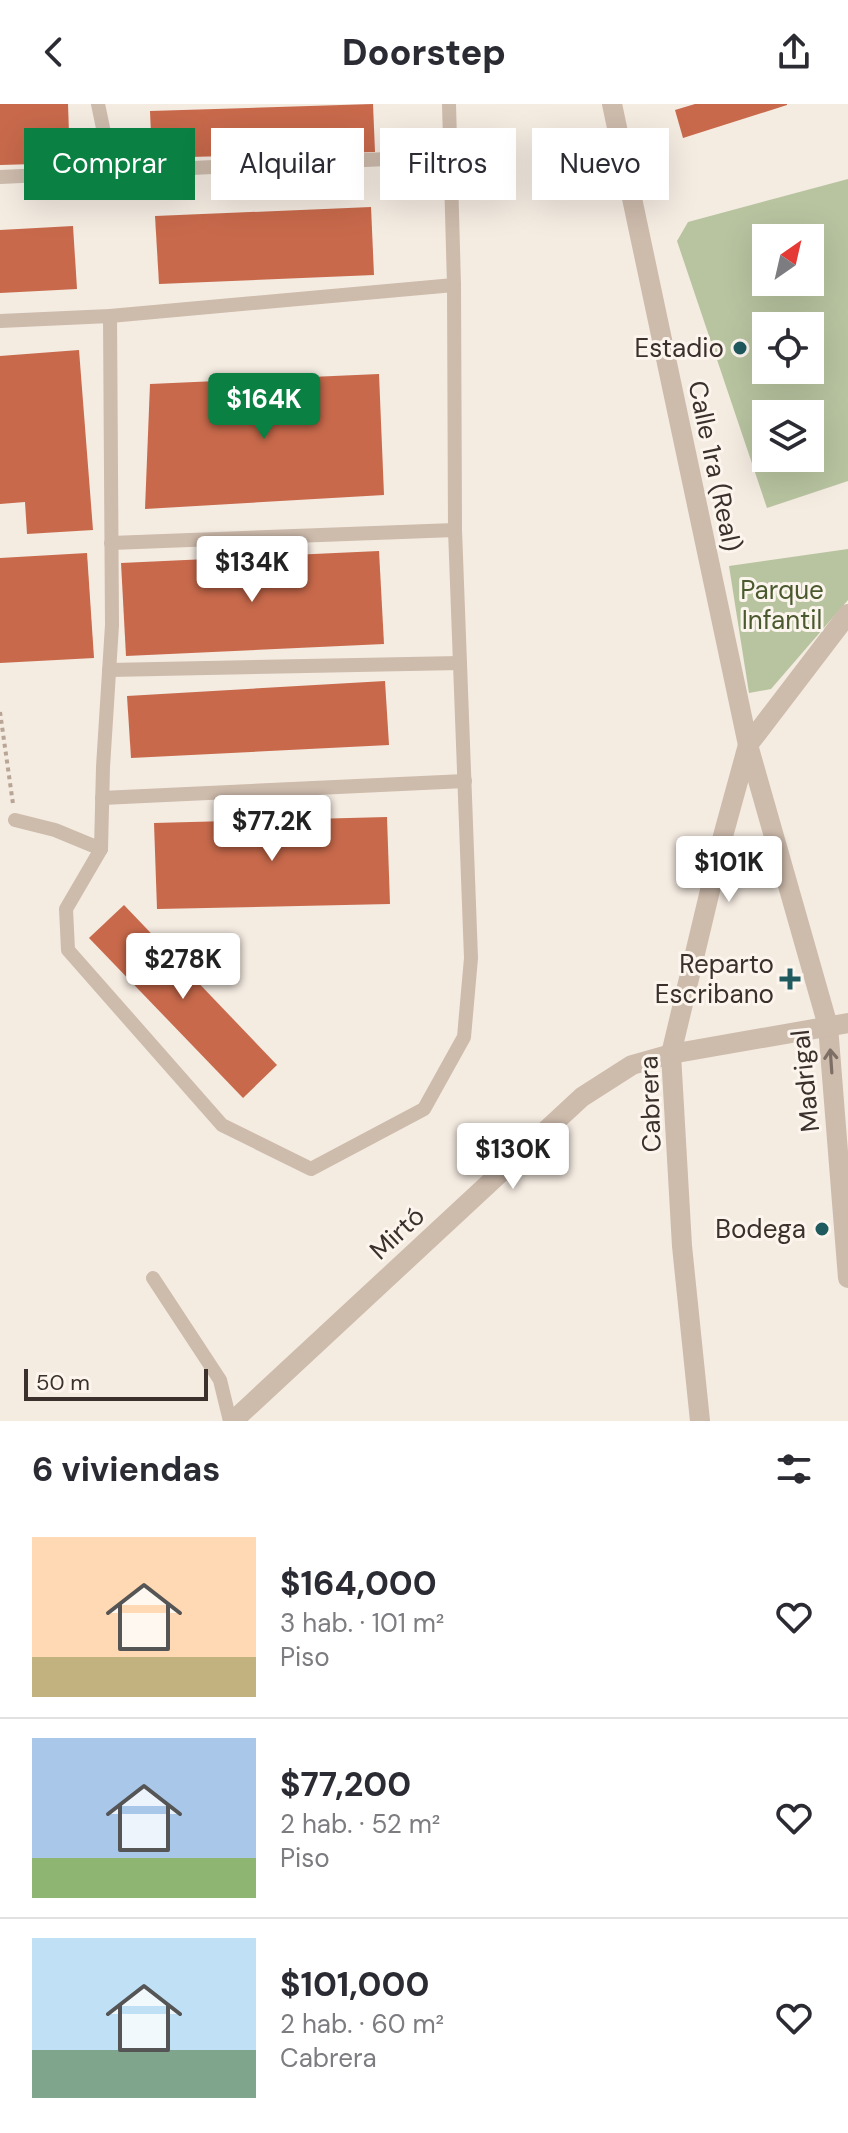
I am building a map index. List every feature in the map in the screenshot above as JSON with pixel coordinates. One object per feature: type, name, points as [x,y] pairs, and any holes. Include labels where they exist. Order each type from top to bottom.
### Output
[{"type":"street","name":"Calle 1ra (Real)","points":[[612,104],[748,745]]},
{"type":"street","points":[[748,745],[848,614]]},
{"type":"street","name":"Madrigal","points":[[748,745],[838,1024],[848,1278]]},
{"type":"street","name":"Cabrera","points":[[700,1421],[682,1246],[671,1054],[748,745]]},
{"type":"street","name":"Mirtó","points":[[231,1421],[582,1097],[632,1065],[671,1054],[838,1024]]},
{"type":"lane","points":[[98,104],[103,128]]},
{"type":"lane","points":[[449,104],[449,128]]},
{"type":"lane","points":[[195,167],[380,159]]},
{"type":"lane","points":[[0,177],[24,176]]},
{"type":"lane","points":[[110,316],[109,670],[101,849],[66,909],[68,950],[222,1125],[311,1169],[424,1109],[464,1037],[471,958],[455,530],[451,200]]},
{"type":"lane","points":[[0,321],[110,316],[454,285]]},
{"type":"lane","points":[[111,543],[455,530]]},
{"type":"lane","points":[[109,670],[460,663]]},
{"type":"lane","points":[[102,798],[465,781]]},
{"type":"lane","points":[[15,820],[55,830],[101,849]]},
{"type":"lane","points":[[153,1278],[220,1380],[231,1421]]},
{"type":"path","points":[[0,712],[15,820]]},
{"type":"green space","name":"Estadio","points":[[848,179],[848,481],[767,508],[755,472],[824,472],[824,400],[752,400],[752,464],[677,241],[688,222]]},
{"type":"green space","name":"Parque Infantil","points":[[848,549],[848,600],[771,689],[749,693],[729,566]]},
{"type":"building","points":[[0,104],[68,104],[69,128],[24,128],[24,164],[0,165]]},
{"type":"building","points":[[373,104],[375,152],[364,152],[364,128],[211,128],[211,156],[195,157],[195,128],[151,128],[150,111]]},
{"type":"building","points":[[695,104],[787,105],[683,138],[675,110]]},
{"type":"building","points":[[371,207],[374,275],[159,284],[155,216]]},
{"type":"building","points":[[73,226],[77,289],[0,293],[0,230]]},
{"type":"building","points":[[79,350],[93,530],[27,534],[25,502],[0,504],[0,356]]},
{"type":"building","points":[[379,374],[384,495],[145,509],[150,384]]},
{"type":"building","points":[[379,551],[384,644],[126,656],[121,563]]},
{"type":"building","points":[[87,553],[94,658],[0,663],[0,558]]},
{"type":"building","points":[[385,681],[389,745],[131,758],[127,696]]},
{"type":"building","points":[[387,817],[390,904],[157,909],[154,823]]},
{"type":"building","points":[[124,905],[277,1065],[243,1098],[89,938]]},
{"type":"place","name":"Estadio","points":[[740,348]]},
{"type":"place","name":"Reparto Escribano","points":[[790,979]]},
{"type":"place","name":"Bodega","points":[[822,1229]]}]
